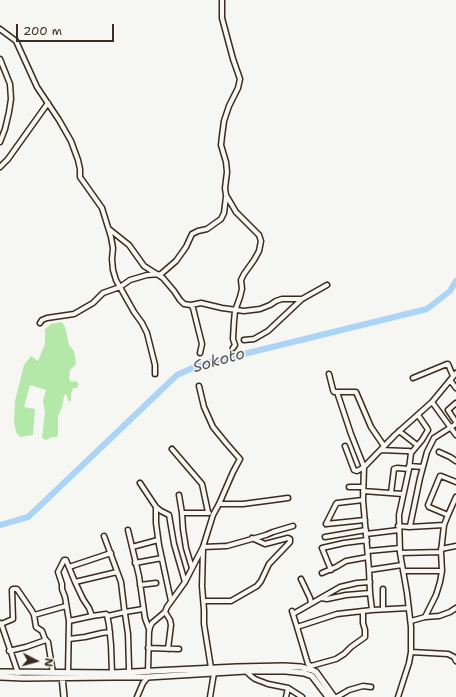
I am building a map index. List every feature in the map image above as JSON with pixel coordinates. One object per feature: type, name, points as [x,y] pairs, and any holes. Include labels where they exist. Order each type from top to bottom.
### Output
[{"type":"street","points":[[40,323],[42,320],[48,318],[74,314],[93,303],[103,293],[120,287],[130,280],[141,276],[161,274],[176,261],[186,247],[192,234],[207,229],[221,219],[224,213],[226,200],[225,188],[227,172],[221,145],[222,136],[229,106],[238,88],[240,79],[233,60],[222,18],[222,0]]},
{"type":"street","points":[[0,29],[16,41],[37,87],[71,141],[78,160],[80,177],[102,208],[113,248],[113,270],[120,287],[147,333],[156,365],[155,374]]},
{"type":"street","points":[[0,59],[10,84],[11,99],[5,129],[0,142]]},
{"type":"street","points":[[0,167],[8,159],[48,103]]},
{"type":"street","points":[[226,195],[236,212],[259,235],[261,241],[259,251],[241,280],[242,289],[234,321],[233,348]]},
{"type":"street","points":[[109,229],[129,245],[144,266],[163,278],[184,304],[191,306],[201,303],[222,308],[244,310],[270,305],[282,299],[302,298]]},
{"type":"street","points":[[244,340],[254,339],[268,331],[302,298],[327,284]]},
{"type":"street","points":[[191,306],[193,308],[202,344],[200,353]]},
{"type":"street","points":[[345,446],[354,470],[357,471],[364,467],[399,431],[432,402],[455,375],[447,364],[414,378]]},
{"type":"street","points":[[329,374],[334,392],[356,392],[370,427],[382,448]]},
{"type":"street","points":[[450,380],[455,386]]},
{"type":"street","points":[[149,629],[152,623],[165,612],[171,600],[186,582],[203,547],[213,515],[240,459],[213,427],[204,407],[199,386]]},
{"type":"street","points":[[337,392],[350,434],[364,467],[363,500],[372,610]]},
{"type":"street","points":[[432,402],[456,435]]},
{"type":"street","points":[[410,526],[427,452],[434,438],[456,423],[448,410],[456,403]]},
{"type":"street","points":[[398,697],[411,652],[411,621],[398,528],[399,515],[411,453],[425,435],[428,428],[418,415]]},
{"type":"street","points":[[399,431],[417,445]]},
{"type":"street","points":[[382,448],[409,451],[411,453]]},
{"type":"street","points":[[172,449],[202,484],[208,512]]},
{"type":"street","points":[[439,452],[456,461]]},
{"type":"street","points":[[391,493],[395,468],[423,467]]},
{"type":"street","points":[[456,482],[440,476],[428,505],[428,507],[448,514],[456,511]]},
{"type":"street","points":[[140,483],[156,507],[161,512],[168,515],[174,544],[186,582]]},
{"type":"street","points":[[348,486],[403,494]]},
{"type":"street","points":[[180,496],[186,548],[192,568]]},
{"type":"street","points":[[425,617],[436,595],[440,582],[442,571],[441,550],[444,525],[456,497]]},
{"type":"street","points":[[219,504],[243,504],[288,498]]},
{"type":"street","points":[[363,500],[337,503],[326,524],[365,520]]},
{"type":"street","points":[[156,507],[158,540],[171,600]]},
{"type":"street","points":[[182,513],[208,512],[213,515]]},
{"type":"street","points":[[325,537],[410,526],[444,525]]},
{"type":"street","points":[[203,547],[227,546],[293,526]]},
{"type":"street","points":[[128,530],[136,563],[143,609],[149,629],[148,674],[138,697]]},
{"type":"street","points":[[104,536],[121,582],[128,634],[130,672]]},
{"type":"street","points":[[204,601],[231,601],[257,586],[269,564],[290,542],[290,539],[288,538],[265,544],[252,538]]},
{"type":"street","points":[[132,547],[158,540]]},
{"type":"street","points":[[331,570],[322,548],[367,540]]},
{"type":"street","points":[[368,551],[441,550],[456,546]]},
{"type":"street","points":[[203,547],[202,586],[204,601],[204,627],[213,671],[210,697]]},
{"type":"street","points":[[69,568],[110,554]]},
{"type":"street","points":[[322,573],[331,570],[346,561],[368,557]]},
{"type":"street","points":[[136,563],[162,558]]},
{"type":"street","points":[[68,673],[69,621],[62,589],[62,580],[58,571],[64,560],[66,560],[83,599],[90,608],[92,616]]},
{"type":"street","points":[[369,570],[402,565]]},
{"type":"street","points":[[403,571],[442,571]]},
{"type":"street","points":[[75,582],[117,572]]},
{"type":"street","points":[[301,579],[311,603]]},
{"type":"street","points":[[362,611],[365,637],[336,659],[311,666],[308,664],[293,612],[322,598],[340,587],[370,582]]},
{"type":"street","points":[[140,585],[156,583]]},
{"type":"street","points":[[18,673],[0,624],[13,619],[13,589],[17,589],[34,615],[36,627],[42,631],[48,642],[53,673]]},
{"type":"street","points":[[383,589],[383,609]]},
{"type":"street","points":[[322,598],[370,593]]},
{"type":"street","points":[[34,615],[66,606]]},
{"type":"street","points":[[297,627],[337,614],[409,608]]},
{"type":"street","points":[[411,621],[425,617],[439,616],[456,608]]},
{"type":"street","points":[[69,621],[106,614],[108,616],[143,609]]},
{"type":"street","points":[[165,612],[171,625],[168,649]]},
{"type":"street","points":[[108,616],[112,673]]},
{"type":"street","points":[[69,639],[110,632]]},
{"type":"street","points":[[9,650],[26,647],[46,640]]},
{"type":"street","points":[[148,648],[179,649]]},
{"type":"street","points":[[411,652],[448,654],[454,657],[456,661]]},
{"type":"street","points":[[0,677],[148,674],[284,666],[308,668],[316,672],[336,697],[355,688],[363,686],[371,687]]},
{"type":"street","points":[[237,669],[246,671],[286,671],[309,674],[314,678],[328,697]]},
{"type":"street","points":[[246,671],[251,676],[262,682],[288,688],[302,697]]},
{"type":"street","points":[[0,672],[53,673],[62,676],[68,673],[130,672],[148,674]]},
{"type":"street","points":[[62,676],[64,697]]},
{"type":"street","points":[[286,697],[288,688]]},
{"type":"green space","points":[[62,322],[65,327],[69,345],[74,351],[76,364],[70,370],[69,379],[72,382],[76,381],[79,384],[77,388],[73,388],[71,400],[69,402],[66,394],[64,396],[62,407],[58,416],[57,437],[52,437],[46,440],[42,438],[45,412],[43,401],[46,390],[30,385],[24,407],[35,409],[33,435],[20,437],[16,432],[14,421],[15,401],[24,365],[31,356],[38,361],[45,344],[45,329],[51,324]]},
{"type":"waterway","name":"Sokoto","points":[[0,525],[28,517],[177,375],[199,365],[427,309],[450,291],[456,281]]}]
